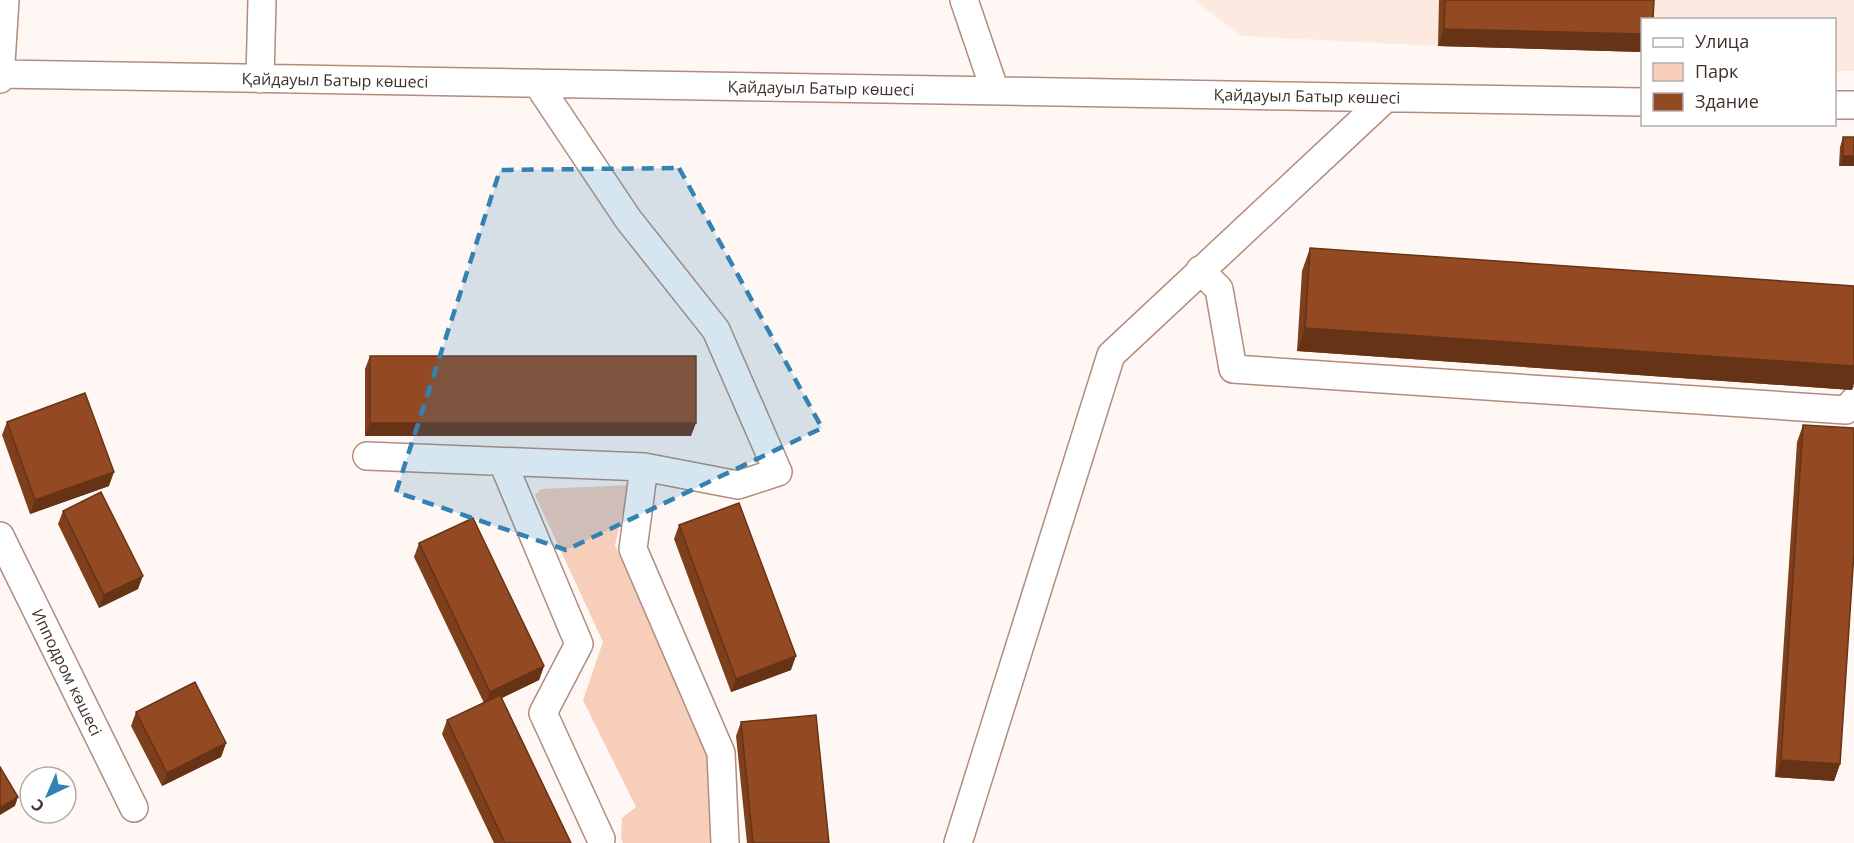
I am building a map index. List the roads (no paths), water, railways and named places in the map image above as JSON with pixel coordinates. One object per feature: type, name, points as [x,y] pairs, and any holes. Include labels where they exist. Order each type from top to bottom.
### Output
[{"type":"street","points":[[0,76],[5,0]]},
{"type":"street","points":[[260,79],[262,0]]},
{"type":"street","points":[[964,0],[995,91]]},
{"type":"street","name":"Қайдауыл Батыр көшесі","points":[[0,76],[1641,102]]},
{"type":"street","points":[[367,456],[644,467],[738,485],[778,472],[716,330],[628,219],[537,83]]},
{"type":"street","points":[[958,843],[1111,355],[1386,98]]},
{"type":"street","points":[[1836,105],[1854,105]]},
{"type":"street","points":[[1200,270],[1219,289],[1233,369],[1846,410],[1854,401]]},
{"type":"street","points":[[503,463],[579,644],[543,712],[602,839]]},
{"type":"street","points":[[644,467],[633,549],[721,753],[725,843]]},
{"type":"street","name":"Ипподром көшесі","points":[[0,536],[134,808]]}]
